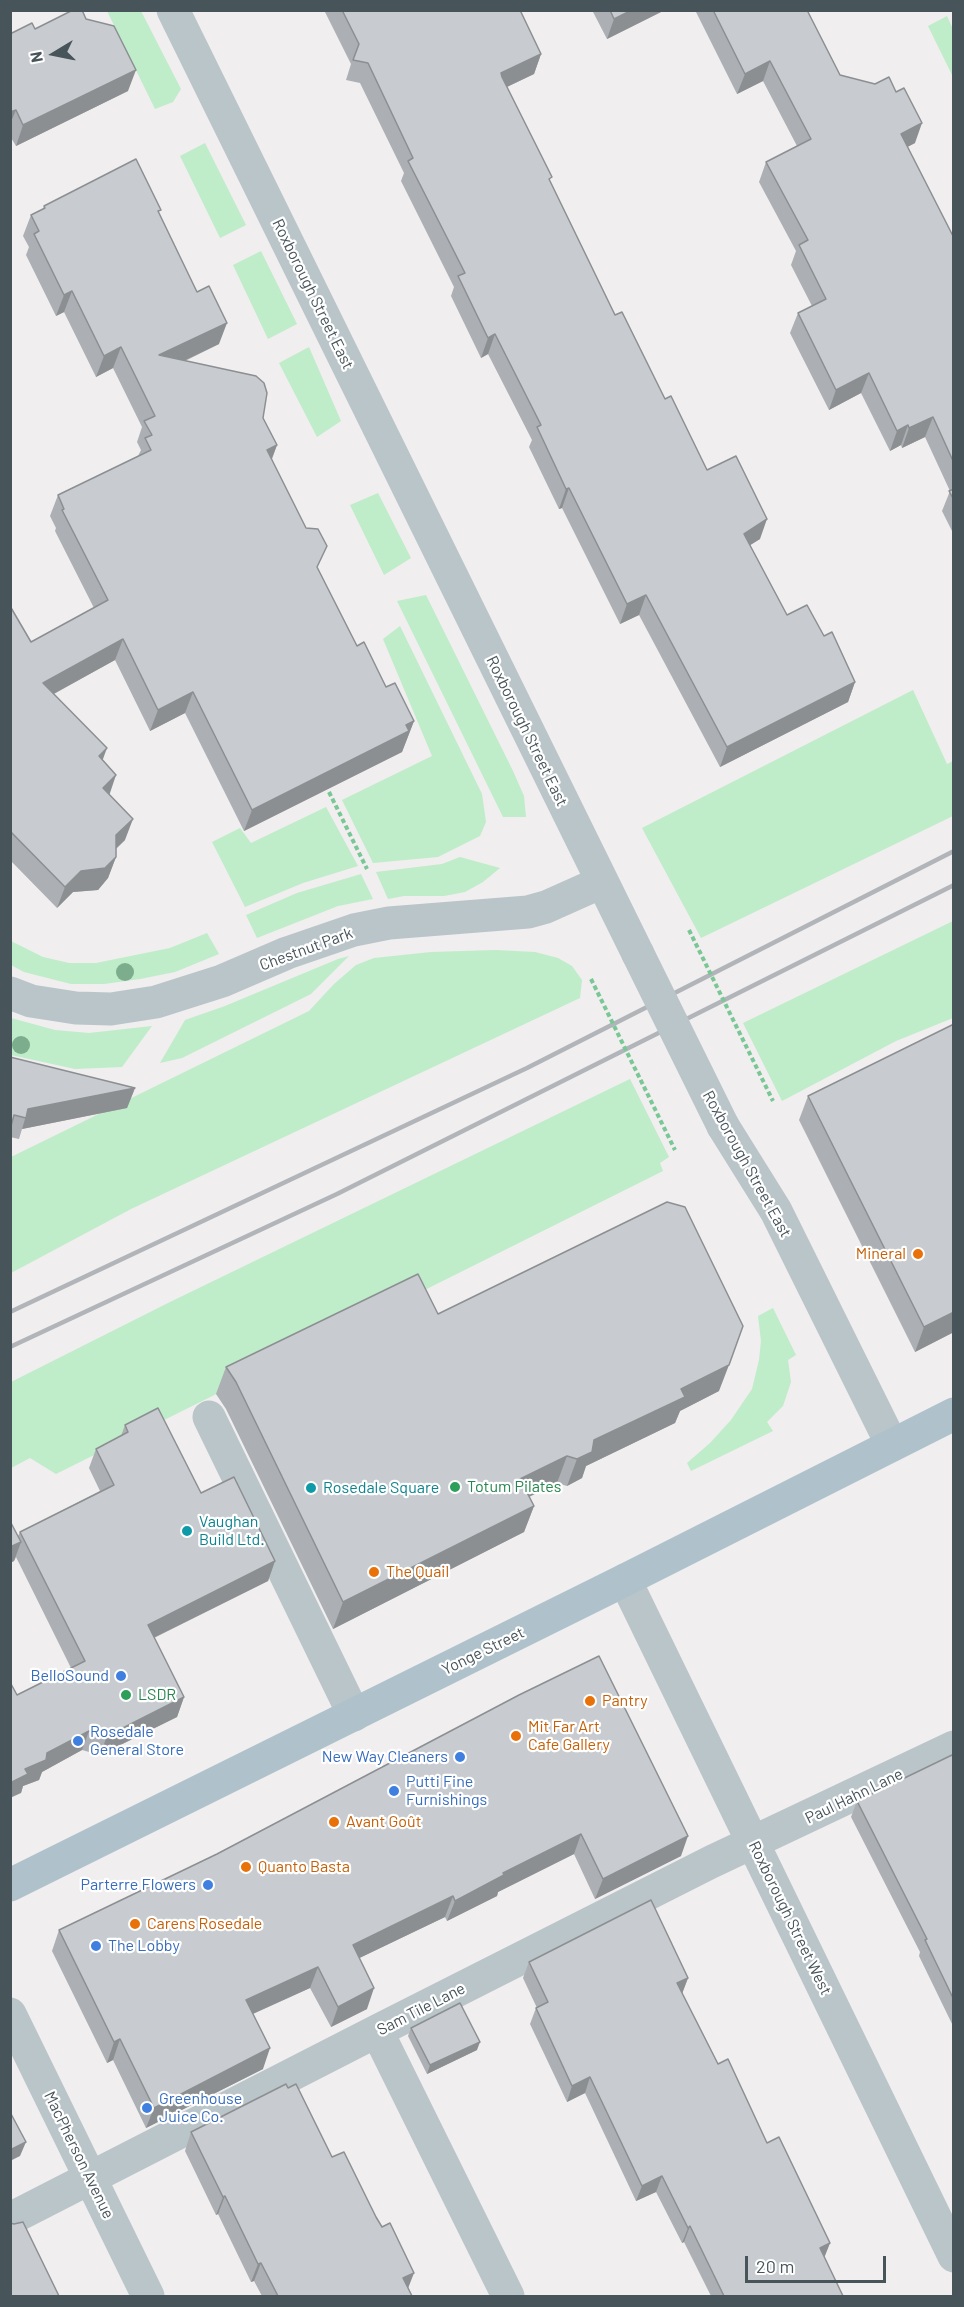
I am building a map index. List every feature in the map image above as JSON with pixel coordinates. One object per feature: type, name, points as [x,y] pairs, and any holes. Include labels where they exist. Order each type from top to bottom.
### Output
[{"type":"main road","name":"Yonge Street","points":[[10,1885],[954,1414]]},
{"type":"street","name":"Roxborough Street East","points":[[172,10],[723,1126],[776,1211],[892,1445]]},
{"type":"street","name":"Chestnut Park","points":[[10,993],[31,1001],[76,1008],[111,1009],[156,1002],[222,981],[287,953],[354,930],[389,923],[528,912],[546,907],[602,882]]},
{"type":"street","points":[[209,1417],[354,1715]]},
{"type":"street","name":"Roxborough Street West","points":[[625,1580],[954,2256]]},
{"type":"street","name":"Paul Hahn Lane","points":[[753,1842],[954,1748]]},
{"type":"street","name":"Sam Tile Lane","points":[[10,2219],[753,1842]]},
{"type":"street","name":"MacPherson Avenue","points":[[10,2013],[148,2296]]},
{"type":"street","points":[[377,2031],[508,2296]]},
{"type":"path","points":[[329,792],[367,869]]},
{"type":"path","points":[[689,930],[773,1101]]},
{"type":"path","points":[[591,979],[675,1150]]},
{"type":"green space","points":[[107,11],[141,11],[181,89],[173,102],[155,109]]},
{"type":"green space","points":[[947,16],[953,29],[953,77],[928,26]]},
{"type":"green space","points":[[205,143],[246,225],[220,238],[180,156]]},
{"type":"green space","points":[[261,251],[297,324],[268,339],[233,265]]},
{"type":"green space","points":[[309,347],[341,421],[317,437],[279,363]]},
{"type":"green space","points":[[378,493],[411,558],[384,575],[350,505]]},
{"type":"green space","points":[[426,595],[513,771],[524,796],[526,817],[503,817],[397,601]]},
{"type":"green space","points":[[400,626],[482,794],[486,822],[480,836],[438,857],[373,863],[342,800],[432,756],[383,639]]},
{"type":"green space","points":[[913,690],[947,764],[953,761],[953,816],[701,938],[642,828]]},
{"type":"green space","points":[[326,807],[358,866],[303,883],[245,907],[212,842],[240,828],[251,843]]},
{"type":"green space","points":[[460,857],[500,868],[483,882],[465,892],[444,896],[404,896],[388,899],[376,872],[442,864]]},
{"type":"green space","points":[[361,874],[373,899],[338,906],[257,938],[246,915],[297,893]]},
{"type":"green space","points":[[953,921],[953,1018],[896,1041],[782,1101],[743,1023]]},
{"type":"green space","points":[[207,933],[219,954],[175,972],[140,979],[104,984],[71,984],[24,972],[11,965],[11,941],[43,957],[69,963],[96,963],[170,948]]},
{"type":"green space","points":[[496,950],[535,952],[558,958],[572,966],[582,980],[580,998],[131,1209],[11,1273],[11,1157],[309,1011],[334,984],[356,965],[374,958],[431,952]]},
{"type":"green space","points":[[349,956],[311,994],[182,1058],[160,1063],[185,1020]]},
{"type":"green space","points":[[11,1018],[55,1030],[89,1033],[152,1026],[122,1067],[75,1069],[11,1055]]},
{"type":"green space","points":[[630,1079],[669,1157],[660,1163],[663,1171],[56,1474],[30,1458],[11,1468],[11,1382],[170,1302]]},
{"type":"green space","points":[[773,1308],[796,1355],[788,1360],[791,1382],[783,1406],[767,1422],[773,1431],[691,1471],[687,1463],[731,1420],[752,1389],[761,1341],[758,1316]]},
{"type":"building","points":[[73,10],[82,10],[86,19],[114,26],[136,70],[23,125],[16,110],[10,112],[10,34],[32,23],[35,29]]},
{"type":"building","points":[[342,10],[520,10],[541,54],[501,73],[502,77],[552,177],[549,179],[615,315],[622,312],[665,399],[671,396],[707,470],[736,456],[767,519],[744,534],[787,615],[807,605],[824,636],[832,632],[855,682],[727,747],[646,595],[627,604],[569,488],[566,489],[537,427],[541,425],[495,334],[488,338],[458,276],[465,273],[408,161],[413,158],[368,63],[353,60],[359,44]]},
{"type":"building","points":[[610,10],[632,10],[614,19]]},
{"type":"building","points":[[713,10],[807,10],[840,75],[875,84],[889,77],[896,92],[904,88],[922,123],[901,134],[954,238],[954,463],[933,417],[897,431],[869,373],[836,390],[798,313],[826,299],[799,245],[808,240],[766,162],[811,139],[770,61],[745,74]]},
{"type":"building","points":[[136,159],[197,292],[209,286],[227,323],[159,355],[256,376],[264,383],[267,393],[263,418],[277,445],[267,450],[306,528],[318,529],[327,546],[317,567],[357,646],[364,642],[386,687],[395,683],[414,721],[406,725],[409,731],[252,810],[193,692],[158,710],[123,639],[43,683],[107,748],[99,756],[116,775],[103,788],[133,819],[116,835],[116,857],[105,868],[81,871],[65,887],[10,831],[10,606],[31,642],[108,600],[62,510],[64,509],[58,495],[151,450],[145,438],[152,435],[144,421],[155,416],[121,347],[104,356],[72,291],[64,295],[34,234],[39,231],[31,215],[45,208],[44,206]]},
{"type":"building","points":[[954,489],[954,500],[949,491]]},
{"type":"building","points":[[954,1024],[954,1312],[924,1327],[808,1096]]},
{"type":"building","points":[[10,1057],[135,1088],[28,1109],[26,1118],[14,1115],[10,1130]]},
{"type":"building","points":[[667,1202],[685,1207],[743,1326],[729,1365],[681,1389],[685,1397],[594,1440],[592,1452],[577,1459],[567,1456],[520,1479],[534,1506],[343,1602],[236,1382],[226,1367],[418,1274],[438,1314]]},
{"type":"building","points":[[158,1408],[201,1493],[234,1477],[275,1561],[148,1625],[184,1697],[107,1736],[89,1731],[47,1753],[46,1760],[25,1769],[28,1774],[10,1783],[10,1682],[17,1695],[85,1661],[20,1532],[114,1485],[96,1449],[128,1432],[125,1425]]},
{"type":"building","points":[[10,1521],[21,1542],[10,1547]]},
{"type":"building","points":[[599,1656],[688,1836],[603,1879],[581,1834],[503,1873],[504,1875],[455,1901],[453,1896],[353,1945],[374,1988],[338,2007],[318,1967],[246,2000],[270,2048],[154,2108],[120,2039],[114,2042],[59,1930],[217,1854],[519,1695]]},
{"type":"building","points":[[952,1755],[954,1758],[954,2000],[925,1940],[927,1939],[857,1801]]},
{"type":"building","points":[[651,1900],[688,1978],[677,1983],[718,2064],[728,2059],[767,2143],[779,2137],[830,2243],[820,2248],[843,2296],[724,2296],[690,2226],[688,2228],[662,2176],[642,2186],[590,2077],[572,2086],[536,2008],[548,2002],[529,1962]]},
{"type":"building","points":[[460,2003],[480,2042],[430,2065],[411,2028]]},
{"type":"building","points":[[286,2084],[288,2088],[296,2084],[332,2157],[344,2152],[382,2227],[390,2223],[414,2273],[403,2278],[412,2296],[278,2296],[261,2263],[258,2264],[191,2132]]},
{"type":"building","points":[[10,2112],[26,2142],[10,2150]]},
{"type":"building","points":[[23,2222],[59,2296],[10,2296],[10,2223]]},
{"type":"railway","points":[[10,1312],[527,1068],[954,851]]},
{"type":"railway","points":[[10,1347],[337,1194],[954,885]]},
{"type":"place","name":"Mineral","points":[[918,1254]]},
{"type":"place","name":"Totum Pilates","points":[[455,1487]]},
{"type":"place","name":"Rosedale Square","points":[[311,1488]]},
{"type":"place","name":"Vaughan Build Ltd.","points":[[187,1531]]},
{"type":"place","name":"The Quail","points":[[374,1572]]},
{"type":"place","name":"BelloSound","points":[[121,1676]]},
{"type":"place","name":"LSDR","points":[[126,1695]]},
{"type":"place","name":"Pantry","points":[[590,1701]]},
{"type":"place","name":"Mit Far Art Cafe Gallery","points":[[516,1736]]},
{"type":"place","name":"Rosedale General Store","points":[[78,1741]]},
{"type":"place","name":"New Way Cleaners","points":[[460,1757]]},
{"type":"place","name":"Putti Fine Furnishings","points":[[394,1791]]},
{"type":"place","name":"Avant Goût","points":[[334,1822]]},
{"type":"place","name":"Quanto Basta","points":[[246,1867]]},
{"type":"place","name":"Parterre Flowers","points":[[208,1885]]},
{"type":"place","name":"Carens Rosedale","points":[[135,1924]]},
{"type":"place","name":"The Lobby","points":[[96,1946]]},
{"type":"place","name":"Greenhouse Juice Co.","points":[[147,2108]]}]
